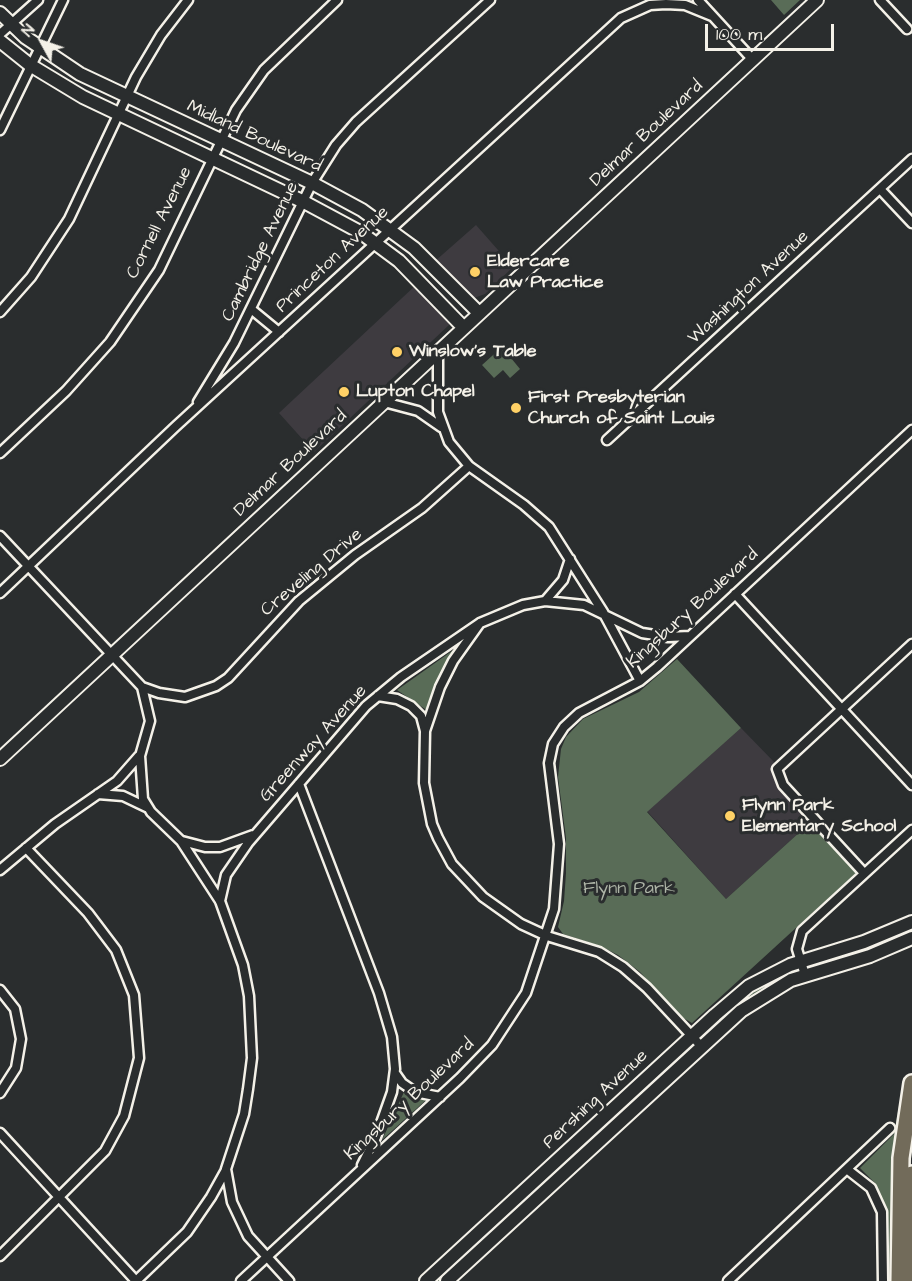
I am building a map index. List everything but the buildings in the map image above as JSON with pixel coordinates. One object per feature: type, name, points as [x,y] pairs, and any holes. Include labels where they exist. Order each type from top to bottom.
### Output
[{"type":"highway","points":[[899,1281],[901,1158],[912,1083]]},
{"type":"highway","points":[[910,1281],[912,1174]]},
{"type":"main road","name":"Delmar Boulevard","points":[[0,759],[817,0]]},
{"type":"main road","name":"Midland Boulevard","points":[[0,13],[11,25],[39,47],[80,74],[312,183],[391,229],[479,313]]},
{"type":"main road","points":[[0,41],[30,64],[118,115],[304,202],[376,243],[418,279],[464,328]]},
{"type":"main road","name":"Pershing Avenue","points":[[426,1281],[692,1036],[750,986],[801,962],[864,942],[912,922]]},
{"type":"main road","name":"Pershing Avenue","points":[[447,1281],[757,999],[805,975],[870,956],[912,938]]},
{"type":"street","points":[[0,34],[38,0]]},
{"type":"street","points":[[0,130],[63,0]]},
{"type":"street","points":[[0,312],[31,277],[69,219],[127,97],[161,35],[188,0]]},
{"type":"street","name":"Cornell Avenue","points":[[0,453],[89,367],[126,320],[159,270],[219,141],[236,110],[264,70],[337,0]]},
{"type":"street","name":"Cambridge Avenue","points":[[176,427],[216,375],[312,183],[347,130],[490,0]]},
{"type":"street","points":[[698,0],[753,60]]},
{"type":"street","points":[[880,0],[910,32]]},
{"type":"street","name":"Princeton Avenue","points":[[0,593],[176,427],[621,18],[650,6],[666,4],[685,6],[712,16]]},
{"type":"street","name":"Washington Avenue","points":[[607,440],[912,159]]},
{"type":"street","points":[[880,189],[912,223]]},
{"type":"street","points":[[251,309],[279,332]]},
{"type":"street","points":[[438,351],[437,400],[443,430]]},
{"type":"street","points":[[384,402],[418,411],[437,423],[456,453],[469,466],[536,515],[564,546],[640,681]]},
{"type":"street","name":"Kingsbury Boulevard","points":[[241,1281],[440,1097],[492,1045],[526,993],[547,936],[554,909],[559,844],[549,763],[553,744],[564,727],[579,713],[640,681],[912,430]]},
{"type":"street","name":"Creveling Drive","points":[[142,687],[159,693],[185,697],[216,686],[228,678],[299,602],[355,555],[422,508],[469,466]]},
{"type":"street","points":[[0,536],[142,687],[150,720],[140,756],[140,786],[148,808]]},
{"type":"street","points":[[545,601],[563,580],[570,559]]},
{"type":"street","points":[[735,594],[912,785]]},
{"type":"street","name":"Greenway Avenue","points":[[220,901],[226,875],[255,834],[339,736],[378,696],[426,658],[480,623],[523,605],[545,601],[566,601],[603,612],[642,633],[668,637],[690,636]]},
{"type":"street","points":[[480,623],[453,661],[440,687],[425,731],[423,767],[427,801],[432,824],[452,864],[483,897],[504,913],[547,936],[599,952],[623,967],[702,1047]]},
{"type":"street","points":[[864,873],[783,785],[777,770],[912,645]]},
{"type":"street","points":[[378,696],[397,699],[411,706],[421,716],[425,731]]},
{"type":"street","points":[[0,870],[127,772],[140,756]]},
{"type":"street","points":[[299,784],[389,1020],[394,1073],[387,1111],[359,1171]]},
{"type":"street","points":[[0,1133],[136,1281],[187,1232],[212,1197],[226,1169],[244,1114],[252,1058],[251,1022],[243,964],[220,901],[181,841],[148,808],[123,796],[98,794]]},
{"type":"street","points":[[805,975],[797,945],[802,931],[912,830]]},
{"type":"street","name":"Greenway Avenue","points":[[181,841],[205,847],[220,847],[255,834]]},
{"type":"street","points":[[0,1256],[105,1151],[124,1116],[139,1058],[134,995],[116,950],[88,913],[26,848]]},
{"type":"street","points":[[0,990],[15,1009],[21,1039],[16,1068],[0,1093]]},
{"type":"street","points":[[394,1073],[402,1083],[415,1092],[440,1097]]},
{"type":"street","points":[[728,1281],[890,1128]]},
{"type":"street","points":[[226,1169],[232,1202],[240,1222],[266,1257],[289,1281]]},
{"type":"street","points":[[848,1170],[871,1188],[882,1212],[883,1281]]},
{"type":"shaded area","points":[[476,225],[513,267],[485,294],[474,298],[434,262]]},
{"type":"shaded area","points":[[417,284],[451,321],[449,325],[314,452],[279,413]]},
{"type":"shaded area","name":"Flynn Park Elementary School","points":[[741,728],[775,763],[772,771],[776,780],[812,821],[726,899],[647,811]]},
{"type":"green space","points":[[771,0],[800,0],[784,15]]},
{"type":"green space","points":[[502,347],[520,369],[510,378],[503,370],[494,378],[482,365]]},
{"type":"green space","points":[[459,646],[442,673],[428,711],[397,690]]},
{"type":"green space","name":"Flynn Park","points":[[677,659],[741,728],[647,812],[726,899],[812,821],[856,869],[856,873],[692,1023],[680,1016],[640,972],[618,955],[600,946],[563,934],[558,927],[564,901],[566,838],[558,777],[561,749],[566,737],[583,719],[639,692]]},
{"type":"green space","points":[[912,926],[912,933],[877,949],[818,966],[810,963]]},
{"type":"green space","points":[[793,969],[793,974],[758,993],[707,1035],[704,1034],[745,994]]},
{"type":"green space","points":[[687,1047],[689,1052],[442,1281],[432,1281]]},
{"type":"green space","points":[[904,1077],[908,1080],[896,1144],[891,1281],[889,1281],[888,1212],[875,1183],[860,1168],[894,1134]]},
{"type":"green space","points":[[404,1092],[415,1099],[426,1100],[382,1140]]},
{"type":"place","name":"Eldercare Law Practice","points":[[475,272]]},
{"type":"place","name":"Winslow's Table","points":[[397,352]]},
{"type":"place","name":"Lupton Chapel","points":[[344,392]]},
{"type":"place","name":"First Presbyterian Church of Saint Louis","points":[[516,408]]},
{"type":"place","name":"Flynn Park Elementary School","points":[[730,816]]}]
